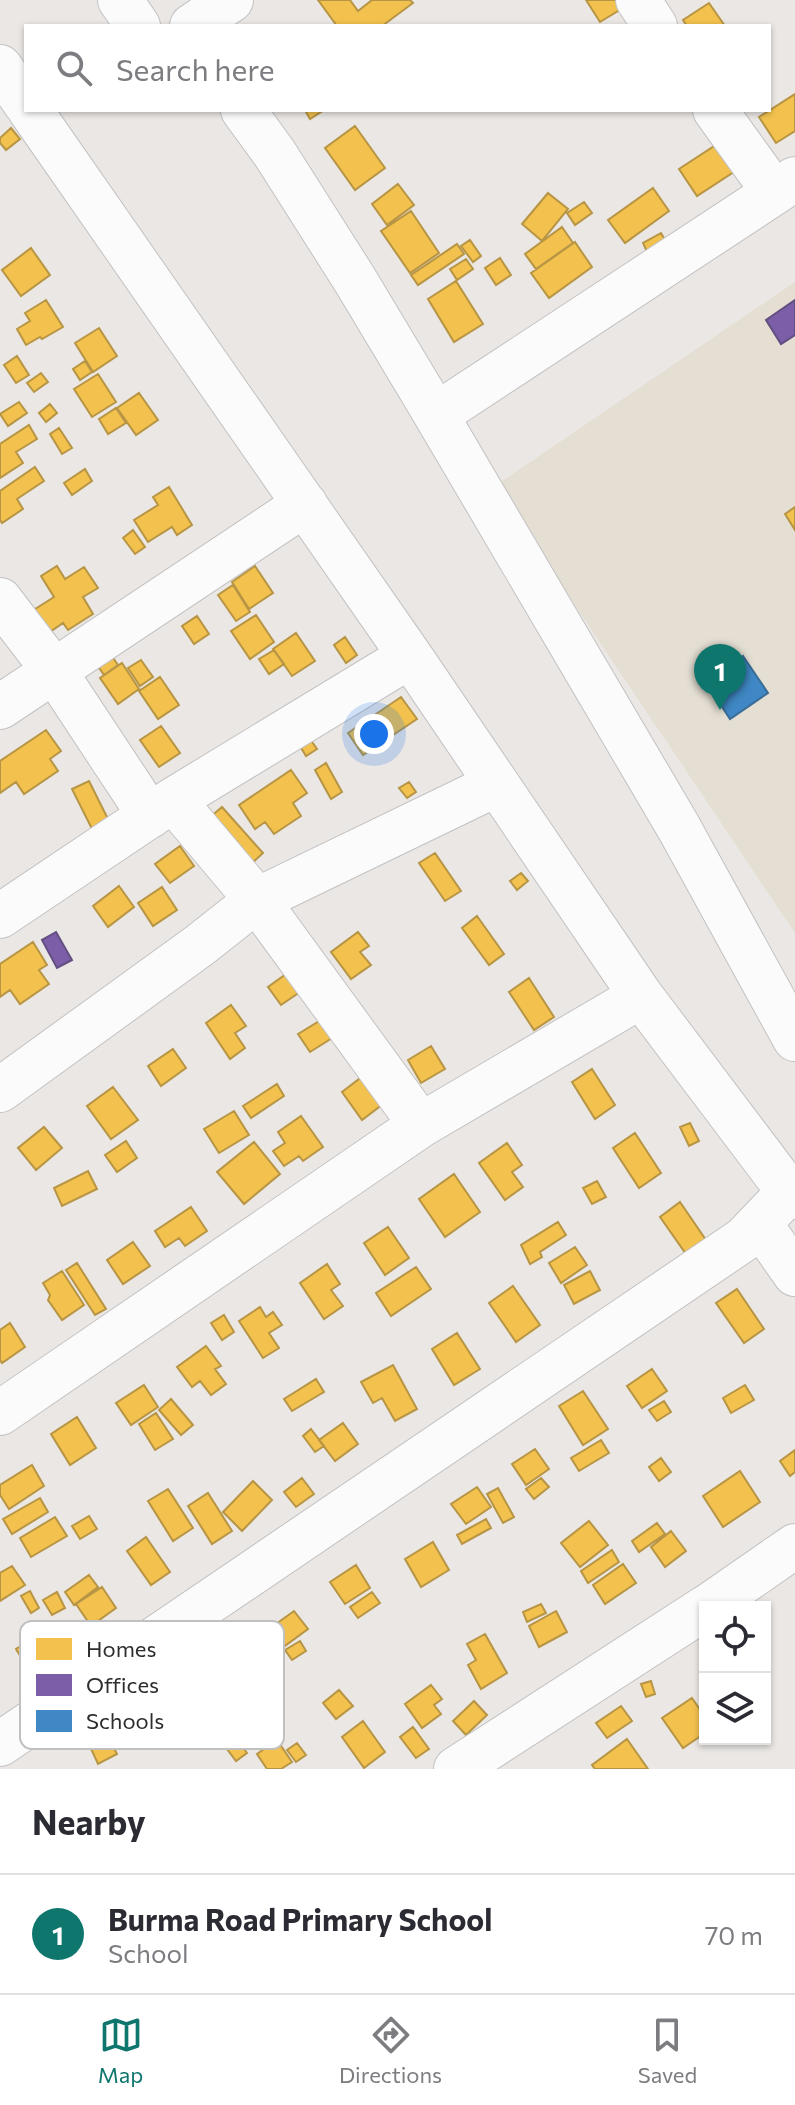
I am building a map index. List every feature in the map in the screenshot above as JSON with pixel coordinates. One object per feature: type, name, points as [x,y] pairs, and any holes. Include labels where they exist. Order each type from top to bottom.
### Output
[{"type":"street","points":[[120,0],[137,24]]},
{"type":"street","points":[[195,24],[231,0]]},
{"type":"street","points":[[638,0],[654,24]]},
{"type":"street","points":[[0,67],[24,93]]},
{"type":"street","points":[[244,112],[275,154],[355,280],[436,415],[679,828],[795,1039]]},
{"type":"street","points":[[436,415],[784,185],[717,112]]},
{"type":"street","points":[[42,113],[641,996],[792,1195],[744,1239],[181,1621]]},
{"type":"street","points":[[0,707],[305,504]]},
{"type":"street","points":[[0,600],[162,808],[257,900],[421,1125]]},
{"type":"street","points":[[0,916],[162,808],[410,656]]},
{"type":"street","points":[[0,1090],[257,900],[497,784]]},
{"type":"street","points":[[0,1413],[421,1125],[641,996]]},
{"type":"street","points":[[760,1224],[795,1274]]},
{"type":"street","points":[[716,1601],[795,1546]]},
{"type":"street","points":[[456,1769],[699,1613]]},
{"type":"street","points":[[0,1744],[20,1730]]},
{"type":"shaded area","points":[[795,282],[795,933],[495,486]]},
{"type":"building: Homes","points":[[318,0],[350,0],[358,11],[372,0],[410,0],[413,3],[385,24],[336,24]]},
{"type":"building: Homes","points":[[586,0],[625,0],[628,5],[600,22]]},
{"type":"building: Homes","points":[[709,3],[724,24],[686,24],[683,20]]},
{"type":"building: Homes","points":[[795,94],[795,131],[776,143],[759,117]]},
{"type":"building: Homes","points":[[306,112],[321,112],[310,119]]},
{"type":"building: Homes","points":[[355,126],[385,168],[355,190],[325,148]]},
{"type":"building: Homes","points":[[11,128],[20,139],[6,150],[0,138]]},
{"type":"building: Homes","points":[[722,141],[740,168],[697,196],[679,169]]},
{"type":"building: Homes","points":[[398,184],[414,205],[387,225],[372,204]]},
{"type":"building: Homes","points":[[653,188],[669,211],[625,243],[608,220]]},
{"type":"building: Homes","points":[[548,193],[568,209],[542,241],[522,224]]},
{"type":"building: Homes","points":[[584,202],[592,213],[575,225],[567,213]]},
{"type":"building: Homes","points":[[411,211],[439,253],[410,273],[381,231]]},
{"type":"building: Homes","points":[[562,227],[573,243],[536,269],[525,254]]},
{"type":"building: Homes","points":[[661,233],[668,245],[649,256],[643,243]]},
{"type":"building: Homes","points":[[470,240],[481,256],[473,262],[461,246]]},
{"type":"building: Homes","points":[[575,242],[592,267],[549,298],[531,273]]},
{"type":"building: Homes","points":[[457,244],[464,254],[418,285],[411,275]]},
{"type":"building: Homes","points":[[31,248],[50,275],[21,296],[2,270]]},
{"type":"building: Homes","points":[[500,258],[511,275],[496,285],[485,268]]},
{"type":"building: Homes","points":[[466,259],[473,269],[457,280],[450,269]]},
{"type":"building: Homes","points":[[456,281],[483,324],[454,342],[428,299]]},
{"type":"building: Homes","points":[[46,300],[63,327],[26,345],[17,329],[30,321],[25,313]]},
{"type":"building: Homes","points":[[99,328],[117,356],[93,372],[75,343]]},
{"type":"building: Homes","points":[[17,356],[29,375],[16,383],[4,365]]},
{"type":"building: Homes","points":[[85,361],[92,372],[80,380],[73,369]]},
{"type":"building: Homes","points":[[41,373],[48,382],[34,392],[27,383]]},
{"type":"building: Homes","points":[[98,374],[116,402],[92,417],[74,389]]},
{"type":"building: Homes","points":[[139,393],[158,420],[136,435],[117,408]]},
{"type":"building: Homes","points":[[19,402],[27,413],[8,426],[0,414]]},
{"type":"building: Homes","points":[[50,404],[57,413],[46,422],[39,413]]},
{"type":"building: Homes","points":[[116,408],[126,423],[108,434],[99,419]]},
{"type":"building: Homes","points":[[29,425],[37,439],[16,452],[23,463],[0,478],[0,444]]},
{"type":"building: Homes","points":[[59,428],[72,448],[62,454],[50,434]]},
{"type":"building: Homes","points":[[35,467],[44,481],[17,499],[23,509],[2,523],[0,491]]},
{"type":"building: Homes","points":[[85,469],[92,481],[72,495],[64,483]]},
{"type":"building: Homes","points":[[169,487],[192,525],[177,535],[172,527],[148,542],[134,520],[158,505],[153,497]]},
{"type":"building: Homes","points":[[795,507],[795,530],[785,514]]},
{"type":"building: Homes","points":[[133,530],[145,547],[135,554],[123,538]]},
{"type":"building: Homes","points":[[57,566],[65,579],[84,567],[98,588],[83,597],[93,614],[68,630],[63,623],[47,634],[32,611],[54,597],[41,576]]},
{"type":"building: Homes","points":[[255,566],[273,593],[249,609],[232,582]]},
{"type":"building: Homes","points":[[233,585],[250,612],[236,621],[218,595]]},
{"type":"building: Homes","points":[[256,615],[274,642],[250,659],[231,631]]},
{"type":"building: Homes","points":[[197,616],[209,634],[194,644],[182,626]]},
{"type":"building: Homes","points":[[296,633],[315,661],[292,676],[273,649]]},
{"type":"building: Homes","points":[[345,637],[357,655],[346,663],[334,645]]},
{"type":"building: Homes","points":[[274,650],[284,664],[269,674],[259,659]]},
{"type":"building: Homes","points":[[109,652],[118,665],[104,675],[95,662]]},
{"type":"building: Homes","points":[[141,660],[153,677],[140,686],[128,668]]},
{"type":"building: Homes","points":[[122,663],[139,689],[118,704],[100,678]]},
{"type":"building: Homes","points":[[160,677],[179,705],[158,719],[139,691]]},
{"type":"building: Homes","points":[[401,697],[417,719],[363,755],[348,733]]},
{"type":"building: Homes","points":[[161,726],[180,753],[159,767],[140,740]]},
{"type":"building: Homes","points":[[46,730],[61,751],[50,759],[58,771],[24,794],[16,782],[0,793],[0,761]]},
{"type":"building: Homes","points":[[310,739],[317,749],[306,756],[300,746]]},
{"type":"building: Homes","points":[[326,763],[342,792],[331,799],[315,770]]},
{"type":"building: Homes","points":[[291,770],[307,793],[293,803],[301,816],[274,834],[265,822],[255,829],[239,805]]},
{"type":"building: Homes","points":[[89,781],[113,829],[96,837],[72,789]]},
{"type":"building: Homes","points":[[409,782],[416,792],[407,798],[399,788]]},
{"type":"building: Homes","points":[[222,807],[263,853],[250,865],[208,819]]},
{"type":"building: Homes","points":[[180,846],[194,866],[170,883],[155,864]]},
{"type":"building: Homes","points":[[435,853],[461,891],[445,901],[419,863]]},
{"type":"building: Homes","points":[[521,873],[528,881],[517,890],[510,881]]},
{"type":"building: Homes","points":[[119,886],[134,907],[108,927],[93,906]]},
{"type":"building: Homes","points":[[162,887],[177,910],[153,926],[138,903]]},
{"type":"building: Homes","points":[[477,916],[504,954],[489,965],[462,928]]},
{"type":"building: Homes","points":[[358,932],[369,946],[360,952],[371,965],[351,979],[331,952]]},
{"type":"building: Homes","points":[[33,942],[47,965],[39,970],[49,984],[20,1004],[10,990],[0,997],[0,964]]},
{"type":"building: Homes","points":[[293,969],[306,988],[281,1005],[268,987]]},
{"type":"building: Homes","points":[[529,978],[554,1017],[534,1030],[509,992]]},
{"type":"building: Homes","points":[[231,1005],[246,1026],[235,1033],[245,1048],[230,1059],[206,1023]]},
{"type":"building: Homes","points":[[334,1012],[345,1030],[310,1052],[298,1034]]},
{"type":"building: Homes","points":[[431,1046],[445,1069],[421,1083],[408,1060]]},
{"type":"building: Homes","points":[[173,1049],[186,1068],[161,1086],[148,1066]]},
{"type":"building: Homes","points":[[592,1069],[615,1105],[595,1119],[572,1082]]},
{"type":"building: Homes","points":[[363,1076],[383,1104],[362,1120],[342,1092]]},
{"type":"building: Homes","points":[[277,1084],[284,1096],[251,1118],[243,1106]]},
{"type":"building: Homes","points":[[113,1087],[138,1120],[111,1139],[87,1106]]},
{"type":"building: Homes","points":[[234,1111],[249,1135],[219,1153],[204,1129]]},
{"type":"building: Homes","points":[[301,1116],[323,1147],[303,1161],[299,1156],[284,1166],[273,1151],[285,1143],[278,1132]]},
{"type":"building: Homes","points":[[690,1123],[699,1141],[689,1146],[680,1127]]},
{"type":"building: Homes","points":[[44,1127],[62,1148],[36,1170],[18,1148]]},
{"type":"building: Homes","points":[[635,1133],[661,1173],[639,1188],[613,1148]]},
{"type":"building: Homes","points":[[126,1141],[137,1158],[117,1172],[105,1155]]},
{"type":"building: Homes","points":[[254,1142],[280,1174],[244,1204],[217,1172]]},
{"type":"building: Homes","points":[[507,1143],[522,1165],[512,1172],[523,1187],[505,1200],[479,1163]]},
{"type":"building: Homes","points":[[88,1171],[97,1189],[62,1206],[54,1188]]},
{"type":"building: Homes","points":[[454,1174],[480,1212],[445,1237],[419,1199]]},
{"type":"building: Homes","points":[[597,1181],[606,1197],[592,1204],[583,1188]]},
{"type":"building: Homes","points":[[680,1202],[706,1240],[686,1254],[660,1217]]},
{"type":"building: Homes","points":[[191,1207],[207,1231],[185,1246],[179,1238],[165,1247],[155,1231]]},
{"type":"building: Homes","points":[[558,1222],[566,1235],[540,1252],[542,1257],[530,1264],[521,1245]]},
{"type":"building: Homes","points":[[388,1227],[409,1258],[385,1275],[364,1243]]},
{"type":"building: Homes","points":[[133,1242],[150,1266],[123,1284],[107,1260]]},
{"type":"building: Homes","points":[[575,1247],[587,1265],[561,1283],[549,1263]]},
{"type":"building: Homes","points":[[77,1263],[106,1309],[95,1315],[66,1270]]},
{"type":"building: Homes","points":[[327,1264],[340,1284],[331,1290],[343,1306],[324,1319],[300,1283]]},
{"type":"building: Homes","points":[[416,1267],[431,1289],[391,1316],[376,1293]]},
{"type":"building: Homes","points":[[62,1271],[84,1305],[62,1320],[48,1300],[50,1295],[43,1283]]},
{"type":"building: Homes","points":[[590,1271],[600,1290],[574,1304],[564,1285]]},
{"type":"building: Homes","points":[[513,1286],[540,1325],[516,1342],[489,1303]]},
{"type":"building: Homes","points":[[737,1289],[764,1329],[744,1343],[716,1303]]},
{"type":"building: Homes","points":[[260,1307],[266,1317],[273,1312],[282,1325],[269,1333],[279,1348],[263,1358],[239,1321]]},
{"type":"building: Homes","points":[[224,1315],[234,1332],[222,1340],[211,1323]]},
{"type":"building: Homes","points":[[10,1323],[25,1347],[2,1363],[0,1330]]},
{"type":"building: Homes","points":[[457,1333],[480,1369],[454,1385],[432,1349]]},
{"type":"building: Homes","points":[[206,1346],[221,1366],[215,1369],[226,1384],[211,1395],[200,1381],[192,1387],[177,1367]]},
{"type":"building: Homes","points":[[393,1365],[417,1409],[395,1421],[382,1398],[373,1403],[361,1382]]},
{"type":"building: Homes","points":[[652,1369],[667,1391],[642,1408],[627,1386]]},
{"type":"building: Homes","points":[[316,1379],[324,1392],[292,1411],[284,1399]]},
{"type":"building: Homes","points":[[144,1385],[158,1407],[131,1425],[116,1403]]},
{"type":"building: Homes","points":[[745,1385],[754,1400],[731,1413],[723,1398]]},
{"type":"building: Homes","points":[[583,1391],[608,1429],[583,1445],[559,1406]]},
{"type":"building: Homes","points":[[171,1399],[193,1425],[181,1435],[159,1410]]},
{"type":"building: Homes","points":[[664,1401],[671,1412],[657,1421],[649,1410]]},
{"type":"building: Homes","points":[[156,1413],[173,1439],[155,1450],[139,1424]]},
{"type":"building: Homes","points":[[77,1417],[96,1448],[70,1465],[51,1434]]},
{"type":"building: Homes","points":[[343,1423],[358,1444],[335,1461],[319,1440]]},
{"type":"building: Homes","points":[[311,1429],[324,1446],[315,1452],[303,1436]]},
{"type":"building: Homes","points":[[601,1440],[609,1453],[579,1471],[571,1458]]},
{"type":"building: Homes","points":[[535,1449],[549,1469],[526,1485],[512,1464]]},
{"type":"building: Homes","points":[[795,1450],[795,1472],[790,1476],[780,1461]]},
{"type":"building: Homes","points":[[661,1458],[671,1472],[659,1481],[649,1467]]},
{"type":"building: Homes","points":[[32,1465],[44,1486],[9,1509],[0,1495],[0,1485]]},
{"type":"building: Homes","points":[[740,1471],[760,1502],[723,1527],[703,1496]]},
{"type":"building: Homes","points":[[302,1478],[314,1494],[296,1507],[284,1492]]},
{"type":"building: Homes","points":[[541,1478],[549,1487],[534,1499],[526,1489]]},
{"type":"building: Homes","points":[[253,1481],[272,1500],[242,1531],[223,1512]]},
{"type":"building: Homes","points":[[477,1487],[491,1507],[466,1524],[451,1504]]},
{"type":"building: Homes","points":[[498,1488],[514,1517],[503,1523],[487,1494]]},
{"type":"building: Homes","points":[[168,1489],[193,1528],[173,1541],[148,1501]]},
{"type":"building: Homes","points":[[208,1493],[232,1531],[212,1544],[188,1506]]},
{"type":"building: Homes","points":[[40,1498],[48,1512],[12,1534],[3,1519]]},
{"type":"building: Homes","points":[[89,1516],[97,1529],[80,1539],[72,1526]]},
{"type":"building: Homes","points":[[55,1517],[67,1536],[31,1557],[20,1538]]},
{"type":"building: Homes","points":[[486,1519],[491,1528],[462,1544],[457,1535]]},
{"type":"building: Homes","points":[[589,1521],[608,1545],[580,1567],[561,1543]]},
{"type":"building: Homes","points":[[657,1523],[665,1534],[639,1552],[632,1541]]},
{"type":"building: Homes","points":[[671,1531],[686,1551],[665,1567],[651,1547]]},
{"type":"building: Homes","points":[[146,1537],[170,1572],[151,1585],[127,1551]]},
{"type":"building: Homes","points":[[433,1542],[449,1570],[421,1587],[405,1559]]},
{"type":"building: Homes","points":[[612,1550],[619,1562],[588,1583],[581,1571]]},
{"type":"building: Homes","points":[[623,1564],[636,1583],[605,1604],[593,1585]]},
{"type":"building: Homes","points":[[356,1565],[370,1588],[345,1604],[330,1582]]},
{"type":"building: Homes","points":[[12,1566],[25,1585],[0,1601],[0,1573]]},
{"type":"building: Homes","points":[[89,1575],[98,1587],[74,1605],[65,1592]]},
{"type":"building: Homes","points":[[102,1587],[116,1608],[98,1621],[88,1621],[76,1604]]},
{"type":"building: Homes","points":[[30,1591],[39,1608],[31,1613],[21,1596]]},
{"type":"building: Homes","points":[[57,1592],[65,1608],[52,1615],[43,1600]]},
{"type":"building: Homes","points":[[372,1592],[380,1603],[358,1618],[350,1607]]},
{"type":"building: Homes","points":[[541,1604],[546,1613],[527,1622],[523,1612]]},
{"type":"building: Homes","points":[[294,1611],[308,1629],[284,1647],[284,1621],[280,1621]]},
{"type":"building: Homes","points":[[556,1611],[567,1632],[539,1647],[529,1626]]},
{"type":"building: Homes","points":[[485,1634],[507,1673],[481,1689],[468,1665],[476,1660],[467,1644]]},
{"type":"building: Homes","points":[[300,1641],[306,1651],[292,1660],[285,1650]]},
{"type":"building: Homes","points":[[651,1681],[655,1694],[646,1697],[641,1684]]},
{"type":"building: Homes","points":[[431,1685],[442,1699],[434,1705],[441,1714],[422,1728],[405,1704]]},
{"type":"building: Homes","points":[[339,1690],[353,1706],[336,1719],[323,1703]]},
{"type":"building: Homes","points":[[692,1698],[699,1708],[699,1737],[683,1748],[662,1718]]},
{"type":"building: Homes","points":[[474,1701],[487,1715],[466,1735],[453,1721]]},
{"type":"building: Homes","points":[[621,1706],[632,1721],[607,1738],[596,1723]]},
{"type":"building: Homes","points":[[363,1721],[385,1752],[364,1768],[342,1737]]},
{"type":"building: Homes","points":[[413,1727],[429,1749],[416,1758],[400,1737]]},
{"type":"building: Homes","points":[[627,1739],[648,1769],[595,1769],[592,1765]]},
{"type":"building: Homes","points":[[297,1743],[306,1755],[296,1762],[287,1750]]},
{"type":"building: Homes","points":[[91,1749],[114,1749],[117,1754],[98,1764]]},
{"type":"building: Homes","points":[[227,1749],[244,1749],[247,1753],[236,1761]]},
{"type":"building: Homes","points":[[264,1749],[283,1749],[292,1762],[281,1769],[267,1769],[257,1754]]},
{"type":"building: Offices","points":[[795,300],[795,335],[781,344],[766,320]]},
{"type":"building: Offices","points":[[56,932],[72,960],[57,968],[42,940]]},
{"type":"building: Schools","points":[[743,656],[768,693],[730,719],[706,682]]},
{"type":"place","name":"Burma Road Primary School","points":[[720,710]]}]
